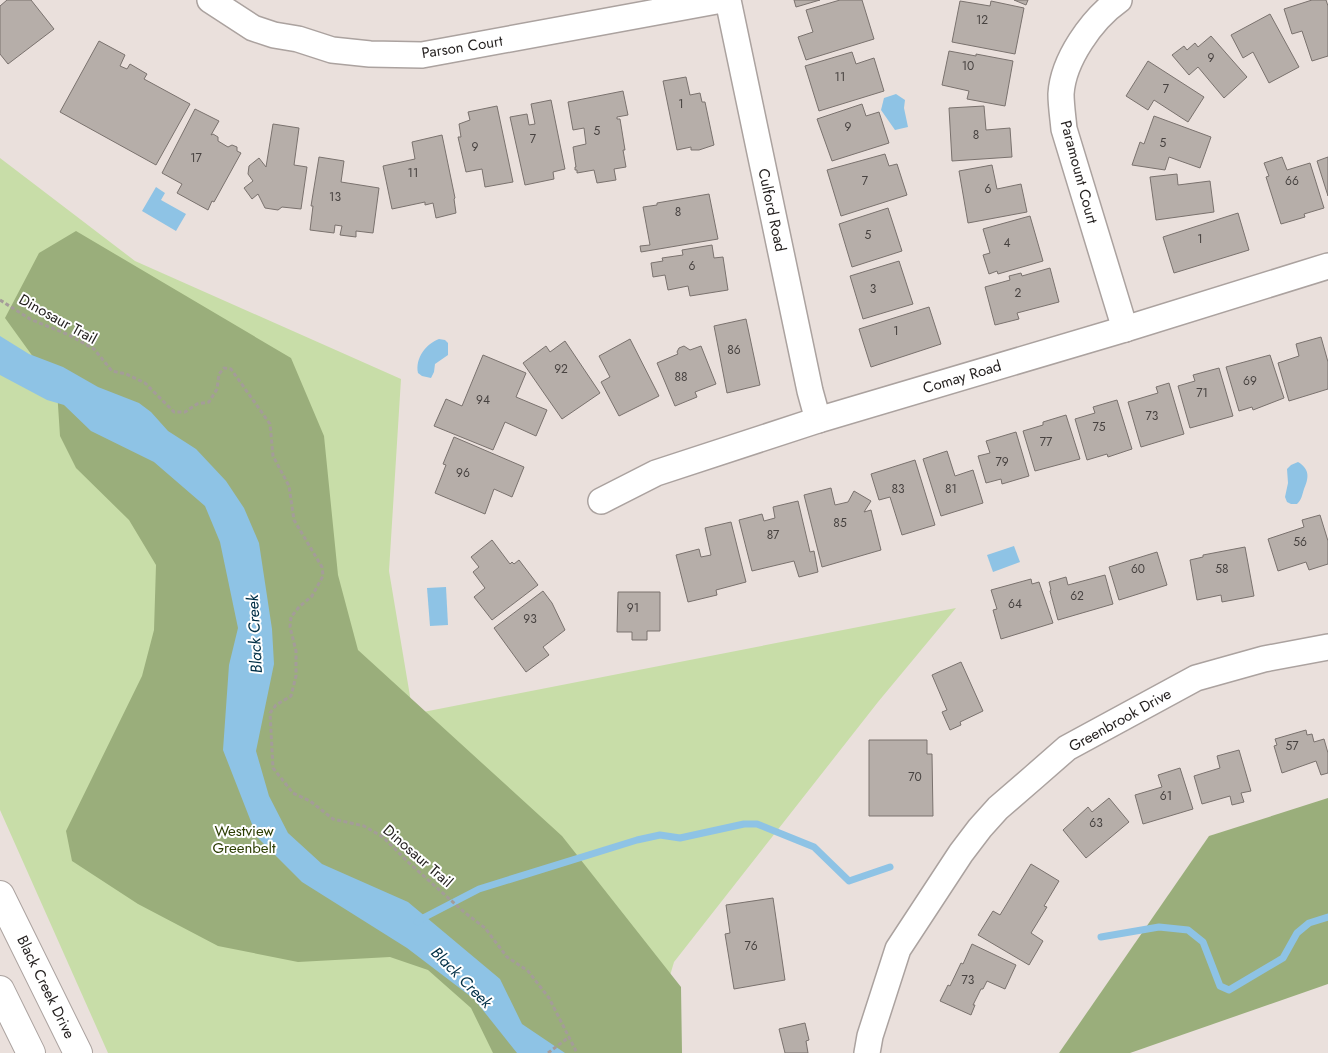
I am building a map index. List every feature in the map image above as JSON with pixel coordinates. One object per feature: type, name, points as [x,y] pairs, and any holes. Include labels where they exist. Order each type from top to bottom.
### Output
[{"type":"main road","name":"Black Creek Drive","points":[[0,894],[78,1053]]},
{"type":"main road","points":[[0,990],[31,1053]]},
{"type":"street","name":"Parson Court","points":[[210,0],[253,28],[274,35],[298,39],[332,50],[370,54],[422,55],[722,0]]},
{"type":"street","name":"Culford Road","points":[[728,0],[808,381],[818,420]]},
{"type":"street","name":"Paramount Court","points":[[1119,0],[1107,8],[1076,50],[1065,70],[1061,94],[1064,129],[1124,329]]},
{"type":"street","name":"Comay Road","points":[[601,501],[656,473],[818,420],[1328,266]]},
{"type":"street","name":"Greenbrook Drive","points":[[867,1053],[870,1036],[898,949],[961,853],[998,808],[1067,748],[1196,678],[1264,659],[1328,647]]},
{"type":"path","name":"Dinosaur Trail","points":[[0,300],[30,320],[69,335],[94,349],[112,371],[126,374],[145,382],[174,412],[185,412],[197,404],[209,402],[217,389],[219,374],[224,368],[231,369],[270,424],[273,456],[289,486],[294,520],[322,567],[323,576],[312,596],[291,617],[290,626],[296,651],[296,676],[290,696],[276,704],[270,713],[273,768],[293,793],[310,801],[333,819],[364,826],[383,837],[464,912],[485,928],[507,957],[528,971],[549,998],[577,1053]]},
{"type":"path","points":[[548,1053],[569,1037]]},
{"type":"green space","name":"Westview Greenbelt","points":[[0,158],[135,261],[401,379],[389,571],[413,714],[956,608],[878,702],[674,962],[647,1053],[108,1053],[0,810]]},
{"type":"green space","points":[[76,231],[291,358],[324,436],[338,575],[358,650],[562,836],[681,987],[682,1053],[493,1053],[471,1008],[428,970],[390,957],[298,962],[218,946],[138,904],[72,861],[66,831],[142,676],[154,630],[156,565],[129,520],[76,468],[60,436],[57,390],[5,318],[39,253]]},
{"type":"green space","points":[[1328,798],[1328,984],[1130,1053],[1059,1053],[1209,836]]},
{"type":"water","points":[[896,94],[905,100],[904,108],[908,127],[895,130],[881,110],[884,98]]},
{"type":"water","points":[[156,187],[165,193],[161,200],[186,214],[176,231],[142,211]]},
{"type":"water","name":"Black Creek","points":[[0,336],[29,354],[63,367],[98,387],[139,403],[151,412],[168,431],[196,449],[226,481],[244,508],[259,543],[272,629],[274,664],[256,751],[269,796],[288,833],[322,864],[408,902],[500,979],[522,1024],[565,1053],[517,1053],[474,999],[407,948],[302,882],[257,837],[223,750],[229,665],[238,628],[220,542],[205,506],[154,462],[91,431],[64,405],[47,400],[0,375]]},
{"type":"water","points":[[439,339],[445,340],[448,343],[448,355],[435,364],[431,378],[422,376],[418,373],[418,362],[422,352]]},
{"type":"water","points":[[1298,462],[1305,468],[1307,481],[1300,500],[1297,504],[1291,504],[1287,502],[1285,497],[1288,483],[1287,469]]},
{"type":"water","points":[[1014,546],[1020,562],[993,572],[987,555]]},
{"type":"water","points":[[446,587],[448,625],[430,626],[427,588]]},
{"type":"building","points":[[7,0],[31,0],[54,29],[8,64],[0,54],[0,6]]},
{"type":"building","points":[[794,0],[820,0],[796,7]]},
{"type":"building","points":[[840,0],[862,0],[874,39],[806,60],[798,37],[813,32],[806,10]]},
{"type":"building","points":[[1014,0],[1028,0],[1026,5]]},
{"type":"building","points":[[1312,0],[1326,0],[1328,6],[1328,56],[1312,61],[1302,31],[1292,34],[1284,9]]},
{"type":"building","points":[[960,1],[990,6],[991,1],[1024,8],[1015,54],[952,42]]},
{"type":"building","points":[[1270,14],[1299,67],[1269,83],[1253,52],[1243,58],[1231,35]]},
{"type":"building","points":[[1211,36],[1247,77],[1224,98],[1198,67],[1189,75],[1172,55],[1184,46],[1187,50],[1195,43],[1198,47]]},
{"type":"building","points":[[99,41],[125,55],[120,66],[127,69],[130,64],[147,74],[144,79],[190,104],[156,165],[60,112]]},
{"type":"building","points":[[949,51],[1013,61],[1005,106],[967,99],[969,91],[942,85]]},
{"type":"building","points":[[852,52],[856,64],[874,58],[884,91],[819,111],[805,66]]},
{"type":"building","points":[[1148,61],[1204,97],[1188,122],[1154,100],[1148,110],[1126,96]]},
{"type":"building","points":[[686,77],[690,95],[700,93],[702,102],[705,102],[714,145],[699,150],[691,150],[691,147],[677,150],[663,81]]},
{"type":"building","points":[[623,91],[628,115],[617,117],[617,119],[620,119],[626,167],[614,169],[616,180],[597,183],[594,170],[577,173],[577,170],[575,170],[573,147],[586,144],[584,128],[573,130],[568,102]]},
{"type":"building","points":[[551,100],[565,169],[553,172],[554,179],[525,185],[510,117],[527,114],[529,125],[535,124],[531,104]]},
{"type":"building","points":[[862,104],[866,116],[879,112],[889,143],[832,161],[817,119]]},
{"type":"building","points":[[497,106],[513,182],[485,187],[482,169],[466,172],[458,137],[461,137],[459,124],[470,120],[468,112]]},
{"type":"building","points":[[984,106],[986,130],[1010,128],[1012,157],[952,161],[949,108]]},
{"type":"building","points":[[195,109],[219,121],[211,135],[213,134],[218,137],[218,141],[228,147],[232,145],[237,147],[237,151],[241,153],[208,210],[177,193],[182,184],[162,173]]},
{"type":"building","points":[[1154,116],[1211,137],[1200,168],[1169,157],[1165,170],[1132,165],[1140,142],[1144,144]]},
{"type":"building","points":[[273,124],[299,128],[294,165],[307,167],[301,209],[282,207],[278,210],[265,208],[258,194],[252,199],[244,188],[253,181],[248,174],[249,166],[259,158],[266,167]]},
{"type":"building","points":[[442,135],[455,198],[456,213],[436,218],[433,203],[425,205],[425,202],[392,209],[383,166],[415,159],[412,142]]},
{"type":"building","points":[[885,154],[889,166],[897,164],[907,195],[841,216],[827,170]]},
{"type":"building","points":[[319,157],[344,161],[341,182],[379,188],[373,233],[356,231],[356,237],[340,235],[342,226],[335,225],[334,233],[310,230],[313,206],[311,206]]},
{"type":"building","points":[[1282,157],[1287,170],[1310,163],[1324,208],[1304,214],[1305,217],[1281,224],[1266,177],[1269,176],[1264,163]]},
{"type":"building","points":[[1328,157],[1328,196],[1317,161]]},
{"type":"building","points":[[992,165],[997,189],[1021,184],[1027,212],[968,223],[959,171]]},
{"type":"building","points":[[1177,174],[1178,185],[1210,181],[1214,212],[1156,220],[1150,177]]},
{"type":"building","points":[[709,194],[718,239],[641,252],[640,246],[650,245],[643,207]]},
{"type":"building","points":[[888,208],[902,251],[852,267],[839,224]]},
{"type":"building","points":[[1238,213],[1249,250],[1174,273],[1163,237]]},
{"type":"building","points":[[1030,216],[1043,261],[998,274],[997,271],[989,274],[983,255],[990,253],[983,229]]},
{"type":"building","points":[[712,245],[714,258],[723,257],[728,290],[690,296],[688,286],[668,290],[665,275],[653,277],[651,263],[663,261],[662,258],[683,255],[682,250]]},
{"type":"building","points":[[899,261],[913,304],[863,319],[850,276]]},
{"type":"building","points":[[1050,268],[1059,302],[1017,313],[1019,319],[995,325],[985,287],[1010,280],[1009,276],[1021,273],[1022,276]]},
{"type":"building","points":[[929,307],[941,344],[871,367],[859,329]]},
{"type":"building","points":[[746,319],[760,385],[727,393],[714,326]]},
{"type":"building","points":[[1321,337],[1328,362],[1328,389],[1289,401],[1278,363],[1299,356],[1296,344]]},
{"type":"building","points":[[630,339],[659,396],[619,416],[601,382],[610,377],[599,356]]},
{"type":"building","points":[[565,341],[600,393],[562,419],[523,363],[546,346],[550,352]]},
{"type":"building","points":[[684,346],[690,350],[701,346],[716,384],[695,392],[697,397],[675,406],[657,363],[678,354],[679,348]]},
{"type":"building","points":[[483,355],[526,373],[516,397],[547,410],[536,436],[505,422],[493,450],[434,426],[446,399],[462,406]]},
{"type":"building","points":[[1270,355],[1284,398],[1253,410],[1252,407],[1239,411],[1226,367]]},
{"type":"building","points":[[1219,368],[1233,416],[1190,428],[1178,386],[1195,381],[1193,375]]},
{"type":"building","points":[[1169,383],[1184,434],[1141,447],[1128,402],[1158,393],[1156,387]]},
{"type":"building","points":[[1117,400],[1132,449],[1108,457],[1107,454],[1087,460],[1075,419],[1095,413],[1093,407]]},
{"type":"building","points":[[1066,415],[1080,459],[1035,471],[1023,431]]},
{"type":"building","points":[[1016,432],[1029,476],[1002,484],[1001,479],[986,483],[978,456],[990,453],[986,441]]},
{"type":"building","points":[[454,437],[524,467],[512,497],[494,489],[485,514],[435,493],[446,465],[443,464]]},
{"type":"building","points":[[947,451],[955,476],[973,470],[983,503],[941,516],[923,459]]},
{"type":"building","points":[[915,460],[935,525],[902,535],[890,497],[879,500],[871,474]]},
{"type":"building","points":[[831,488],[835,505],[848,502],[854,491],[871,501],[864,512],[871,510],[881,550],[822,567],[804,495]]},
{"type":"building","points":[[798,501],[810,552],[814,551],[818,572],[799,577],[794,561],[752,571],[739,520],[762,514],[764,521],[775,518],[773,507]]},
{"type":"building","points":[[1320,515],[1328,541],[1328,564],[1309,570],[1306,562],[1278,571],[1268,539],[1304,527],[1302,520]]},
{"type":"building","points":[[731,522],[746,582],[716,590],[717,595],[688,602],[676,555],[699,549],[701,557],[711,555],[705,528]]},
{"type":"building","points":[[492,540],[510,564],[512,562],[514,564],[519,560],[538,585],[492,620],[474,597],[485,588],[473,572],[479,567],[471,557]]},
{"type":"building","points":[[1245,547],[1254,596],[1222,602],[1221,595],[1197,600],[1190,560],[1203,557],[1203,555]]},
{"type":"building","points":[[1157,552],[1167,585],[1119,600],[1109,567]]},
{"type":"building","points":[[1105,575],[1113,604],[1058,620],[1049,582],[1066,577],[1068,585]]},
{"type":"building","points":[[1031,579],[1032,584],[1039,582],[1053,623],[1001,639],[993,610],[997,609],[991,590]]},
{"type":"building","points":[[543,591],[552,603],[565,630],[543,647],[549,655],[526,672],[494,628]]},
{"type":"building","points":[[618,592],[660,592],[660,631],[647,631],[647,640],[632,640],[632,632],[617,632]]},
{"type":"building","points":[[961,662],[983,711],[960,722],[961,725],[950,730],[942,712],[947,710],[932,675]]},
{"type":"building","points":[[1306,730],[1307,735],[1312,734],[1314,742],[1324,739],[1328,753],[1328,773],[1321,775],[1316,761],[1282,773],[1274,746],[1277,745],[1275,739]]},
{"type":"building","points":[[869,740],[927,740],[927,754],[932,754],[933,816],[869,816]]},
{"type":"building","points":[[1239,750],[1251,791],[1241,793],[1244,802],[1232,805],[1230,796],[1202,804],[1194,776],[1220,768],[1217,756]]},
{"type":"building","points":[[1180,768],[1193,809],[1143,824],[1135,795],[1162,787],[1158,775]]},
{"type":"building","points":[[1109,798],[1129,822],[1086,858],[1063,830],[1088,807],[1092,812]]},
{"type":"building","points":[[1031,864],[1059,881],[1044,906],[1047,907],[1031,933],[1043,941],[1029,965],[978,935],[993,911],[1000,915]]},
{"type":"building","points":[[773,898],[785,980],[734,989],[725,934],[730,933],[726,905]]},
{"type":"building","points":[[972,944],[1016,965],[1005,989],[987,981],[973,1005],[975,1005],[971,1015],[940,1001],[961,963],[963,964]]},
{"type":"building","points":[[805,1023],[809,1040],[806,1041],[808,1053],[785,1053],[779,1029]]},
{"type":"waterway","points":[[417,922],[479,889],[637,840],[660,835],[680,838],[744,824],[757,824],[814,847],[849,881],[890,867]]},
{"type":"waterway","points":[[1101,937],[1159,927],[1188,930],[1203,942],[1220,986],[1229,990],[1283,958],[1297,933],[1309,923],[1328,917]]}]
